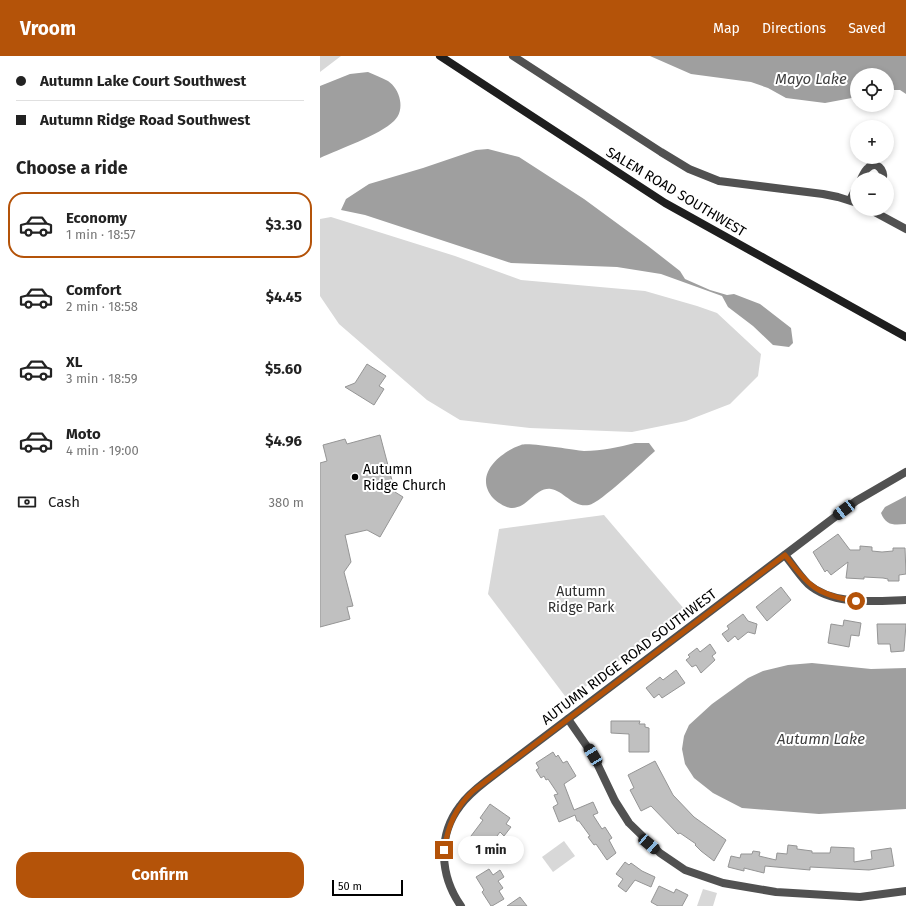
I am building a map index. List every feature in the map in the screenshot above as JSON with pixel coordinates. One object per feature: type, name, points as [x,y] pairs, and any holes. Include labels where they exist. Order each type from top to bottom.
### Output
[{"type":"main road","name":"SALEM ROAD SOUTHWEST","points":[[440,56],[614,171],[677,210],[906,337]]},
{"type":"street","points":[[513,56],[661,152],[704,176],[719,181],[823,194],[850,201]]},
{"type":"street","points":[[865,172],[868,167],[877,166],[882,172]]},
{"type":"street","points":[[882,216],[906,229]]},
{"type":"street","name":"AUTUMN RIDGE ROAD SOUTHWEST","points":[[461,906],[452,891],[444,865],[446,835],[454,815],[473,791],[863,496],[906,472]]},
{"type":"street","points":[[785,555],[809,585],[824,594],[856,601],[906,600]]},
{"type":"street","points":[[568,719],[591,751],[615,801],[629,823],[660,853],[685,870],[722,883],[776,892],[860,897],[906,891]]},
{"type":"green space","points":[[320,56],[341,56],[320,72]]},
{"type":"green space","points":[[331,217],[455,256],[521,280],[645,291],[717,313],[761,354],[758,376],[730,404],[686,421],[632,432],[530,428],[460,420],[427,400],[339,324],[320,296],[320,219]]},
{"type":"green space","name":"Autumn Ridge Park","points":[[604,515],[685,610],[568,700],[488,594],[499,529]]},
{"type":"green space","points":[[564,841],[575,856],[553,872],[542,857]]},
{"type":"green space","points":[[703,889],[717,893],[713,906],[697,906]]},
{"type":"water","name":"Mayo Lake","points":[[650,56],[906,56],[906,94],[900,90],[894,90],[894,68],[850,68],[850,98],[825,103],[786,98],[768,88],[751,82],[691,74]]},
{"type":"water","points":[[368,72],[388,81],[396,89],[401,106],[398,116],[388,126],[379,131],[320,158],[320,86],[350,74]]},
{"type":"water","points":[[488,149],[519,157],[584,199],[680,271],[685,279],[710,290],[727,295],[734,294],[760,304],[791,328],[793,343],[789,347],[773,345],[753,326],[728,307],[722,296],[661,274],[617,267],[511,263],[365,215],[341,210],[346,199],[369,184],[476,150]]},
{"type":"water","points":[[635,443],[649,443],[655,451],[612,490],[595,503],[589,505],[573,502],[556,490],[545,489],[540,491],[522,505],[511,508],[503,505],[493,498],[488,489],[486,481],[492,466],[505,453],[521,445],[541,445],[591,451],[604,450]]},
{"type":"water","points":[[906,496],[906,524],[891,524],[885,520],[881,513],[885,507]]},
{"type":"water","name":"Autumn Lake","points":[[812,663],[871,669],[906,668],[906,809],[819,814],[742,808],[713,793],[694,778],[685,764],[682,749],[684,736],[689,725],[712,704],[748,678],[763,671],[788,665]]},
{"type":"building","points":[[367,364],[386,376],[379,386],[384,389],[374,405],[345,387],[355,383]]},
{"type":"building","name":"Autumn Ridge Church","points":[[380,435],[395,492],[403,497],[380,537],[367,530],[345,535],[351,562],[344,572],[353,606],[347,607],[350,619],[320,627],[320,463],[327,461],[323,445],[345,439],[347,444]]},
{"type":"building","points":[[838,534],[850,550],[860,550],[860,546],[872,547],[872,551],[882,552],[893,551],[893,548],[905,548],[906,574],[899,575],[899,581],[888,581],[888,579],[883,578],[846,578],[848,562],[831,575],[827,570],[825,572],[813,552]]},
{"type":"building","points":[[781,587],[791,600],[767,621],[756,607]]},
{"type":"building","points":[[743,614],[748,621],[757,624],[755,634],[748,632],[738,640],[735,636],[728,642],[722,634],[729,629],[727,626]]},
{"type":"building","points":[[844,620],[861,623],[859,636],[851,635],[849,647],[828,643],[831,624],[843,626]]},
{"type":"building","points":[[877,624],[906,624],[904,651],[891,652],[890,644],[878,644]]},
{"type":"building","points":[[710,644],[716,653],[712,656],[715,660],[701,673],[696,665],[692,667],[686,660],[690,657],[688,655],[697,648],[700,652]]},
{"type":"building","points":[[676,670],[685,683],[662,698],[659,694],[654,698],[646,688],[660,677],[663,680]]},
{"type":"building","points":[[611,721],[640,721],[639,724],[645,724],[645,727],[649,728],[649,752],[629,752],[629,734],[611,733]]},
{"type":"building","points":[[553,752],[556,757],[558,755],[563,763],[567,761],[576,776],[564,784],[574,810],[593,802],[598,813],[593,815],[602,829],[605,827],[612,838],[609,840],[616,853],[607,860],[596,844],[594,845],[588,837],[590,836],[579,821],[577,821],[575,815],[559,822],[553,807],[558,804],[554,795],[558,794],[548,779],[546,780],[544,776],[541,778],[536,770],[539,768],[536,763]]},
{"type":"building","points":[[655,761],[673,795],[694,817],[726,840],[714,861],[701,851],[695,845],[696,844],[680,833],[678,834],[651,806],[641,811],[630,790],[634,788],[628,775]]},
{"type":"building","points":[[490,804],[510,818],[506,824],[511,827],[504,836],[500,832],[494,840],[492,838],[480,854],[465,844],[483,820],[480,818]]},
{"type":"building","points":[[788,845],[797,846],[797,849],[812,851],[812,853],[830,853],[831,847],[854,848],[854,862],[872,859],[871,851],[891,848],[894,866],[869,870],[810,867],[810,870],[765,866],[764,873],[744,868],[744,871],[728,867],[731,856],[740,858],[741,854],[752,854],[753,851],[760,852],[759,856],[776,860],[777,853],[787,854]]},
{"type":"building","points":[[625,862],[629,865],[631,863],[642,871],[655,877],[651,887],[635,880],[626,892],[618,886],[623,879],[616,874]]},
{"type":"building","points":[[489,869],[493,875],[500,870],[504,877],[498,881],[503,888],[499,891],[504,899],[492,906],[482,892],[484,890],[476,877]]},
{"type":"building","points":[[659,886],[674,893],[676,889],[688,895],[682,906],[658,906],[651,902]]},
{"type":"building","points":[[520,897],[527,906],[507,906]]},
{"type":"place","name":"Autumn Ridge Church","points":[[355,477]]},
{"type":"route","points":[[444,850],[446,835],[454,815],[459,806],[473,791],[785,555],[802,578],[816,590],[830,596],[856,601]]}]
